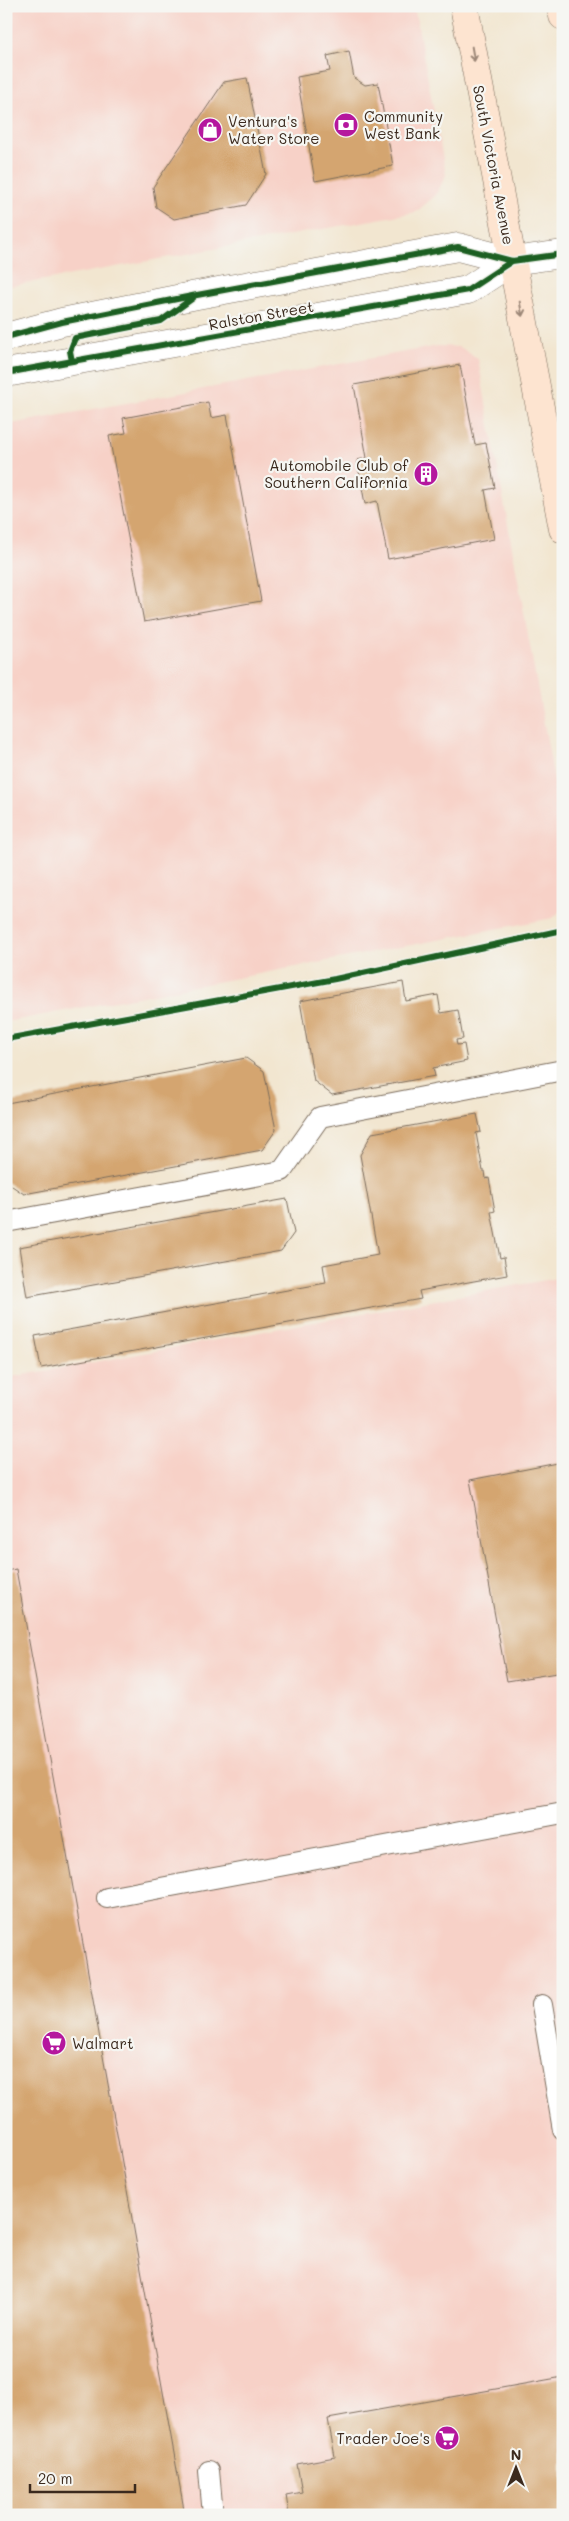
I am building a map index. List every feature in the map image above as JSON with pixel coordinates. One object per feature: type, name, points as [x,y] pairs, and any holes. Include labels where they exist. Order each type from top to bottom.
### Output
[{"type":"main road","name":"South Victoria Avenue","points":[[464,6],[563,529]]},
{"type":"main road","points":[[561,6],[563,16]]},
{"type":"street","name":"Ralston Street","points":[[6,337],[62,322],[197,295],[458,247],[512,262]]},
{"type":"street","name":"Ralston Street","points":[[6,373],[468,290],[512,262],[563,254]]},
{"type":"street","points":[[72,361],[70,351],[75,338],[162,321],[197,295]]},
{"type":"lane","points":[[6,1222],[282,1171],[320,1117],[563,1070]]},
{"type":"lane","points":[[107,1898],[563,1813]]},
{"type":"lane","points":[[542,2005],[563,2130]]},
{"type":"lane","points":[[209,2471],[213,2515]]},
{"type":"shaded area","points":[[6,6],[414,6],[446,175],[436,195],[416,212],[6,287]]},
{"type":"shaded area","points":[[438,346],[460,347],[478,359],[563,829],[563,908],[553,918],[6,1022],[6,425]]},
{"type":"shaded area","points":[[563,1277],[563,2515],[6,2515],[6,1378]]},
{"type":"building","name":"Community West Bank","points":[[349,51],[354,78],[365,85],[378,83],[393,166],[315,181],[297,77],[330,71],[327,56]]},
{"type":"building","points":[[247,78],[266,174],[246,205],[174,219],[156,207],[153,187],[224,82]]},
{"type":"building","name":"Automobile Club of Southern California","points":[[460,365],[475,445],[486,443],[495,488],[485,490],[494,539],[388,559],[377,501],[365,504],[357,460],[367,458],[354,385]]},
{"type":"building","points":[[208,402],[211,418],[227,415],[261,601],[144,622],[109,436],[126,433],[123,418]]},
{"type":"building","points":[[403,982],[406,1001],[438,995],[441,1013],[458,1010],[463,1039],[456,1040],[457,1045],[464,1044],[467,1061],[433,1068],[435,1076],[332,1095],[314,1081],[300,1001]]},
{"type":"building","points":[[246,1058],[264,1071],[276,1130],[262,1150],[24,1194],[6,1182],[7,1103]]},
{"type":"building","points":[[477,1114],[481,1132],[476,1133],[483,1171],[485,1171],[486,1179],[489,1178],[495,1211],[491,1212],[500,1258],[504,1257],[507,1275],[419,1291],[421,1299],[41,1368],[35,1336],[326,1283],[323,1265],[378,1255],[360,1155],[372,1133]]},
{"type":"building","points":[[287,1199],[294,1233],[281,1251],[27,1297],[19,1247]]},
{"type":"building","points":[[563,1462],[563,1672],[507,1681],[470,1480]]},
{"type":"building","name":"Walmart","points":[[16,1569],[185,2515],[6,2515],[6,1571]]},
{"type":"building","points":[[563,2036],[563,2070],[556,2038]]},
{"type":"building","name":"Trader Joe's","points":[[563,2377],[563,2515],[289,2515],[286,2495],[302,2492],[297,2464],[335,2457],[328,2419]]},
{"type":"cycle path","points":[[6,337],[62,322],[197,295],[458,247],[512,261],[563,254]]},
{"type":"cycle path","points":[[6,373],[468,290],[512,261]]},
{"type":"cycle path","points":[[72,361],[70,351],[75,338],[161,321],[193,298]]},
{"type":"cycle path","points":[[6,1039],[335,979],[563,930]]},
{"type":"place","name":"Community West Bank","points":[[346,125]]},
{"type":"place","name":"Ventura's Water Store","points":[[210,130]]},
{"type":"place","name":"Automobile Club of Southern California","points":[[426,474]]},
{"type":"place","name":"Walmart","points":[[54,2043]]},
{"type":"place","name":"Trader Joe's","points":[[447,2438]]}]
